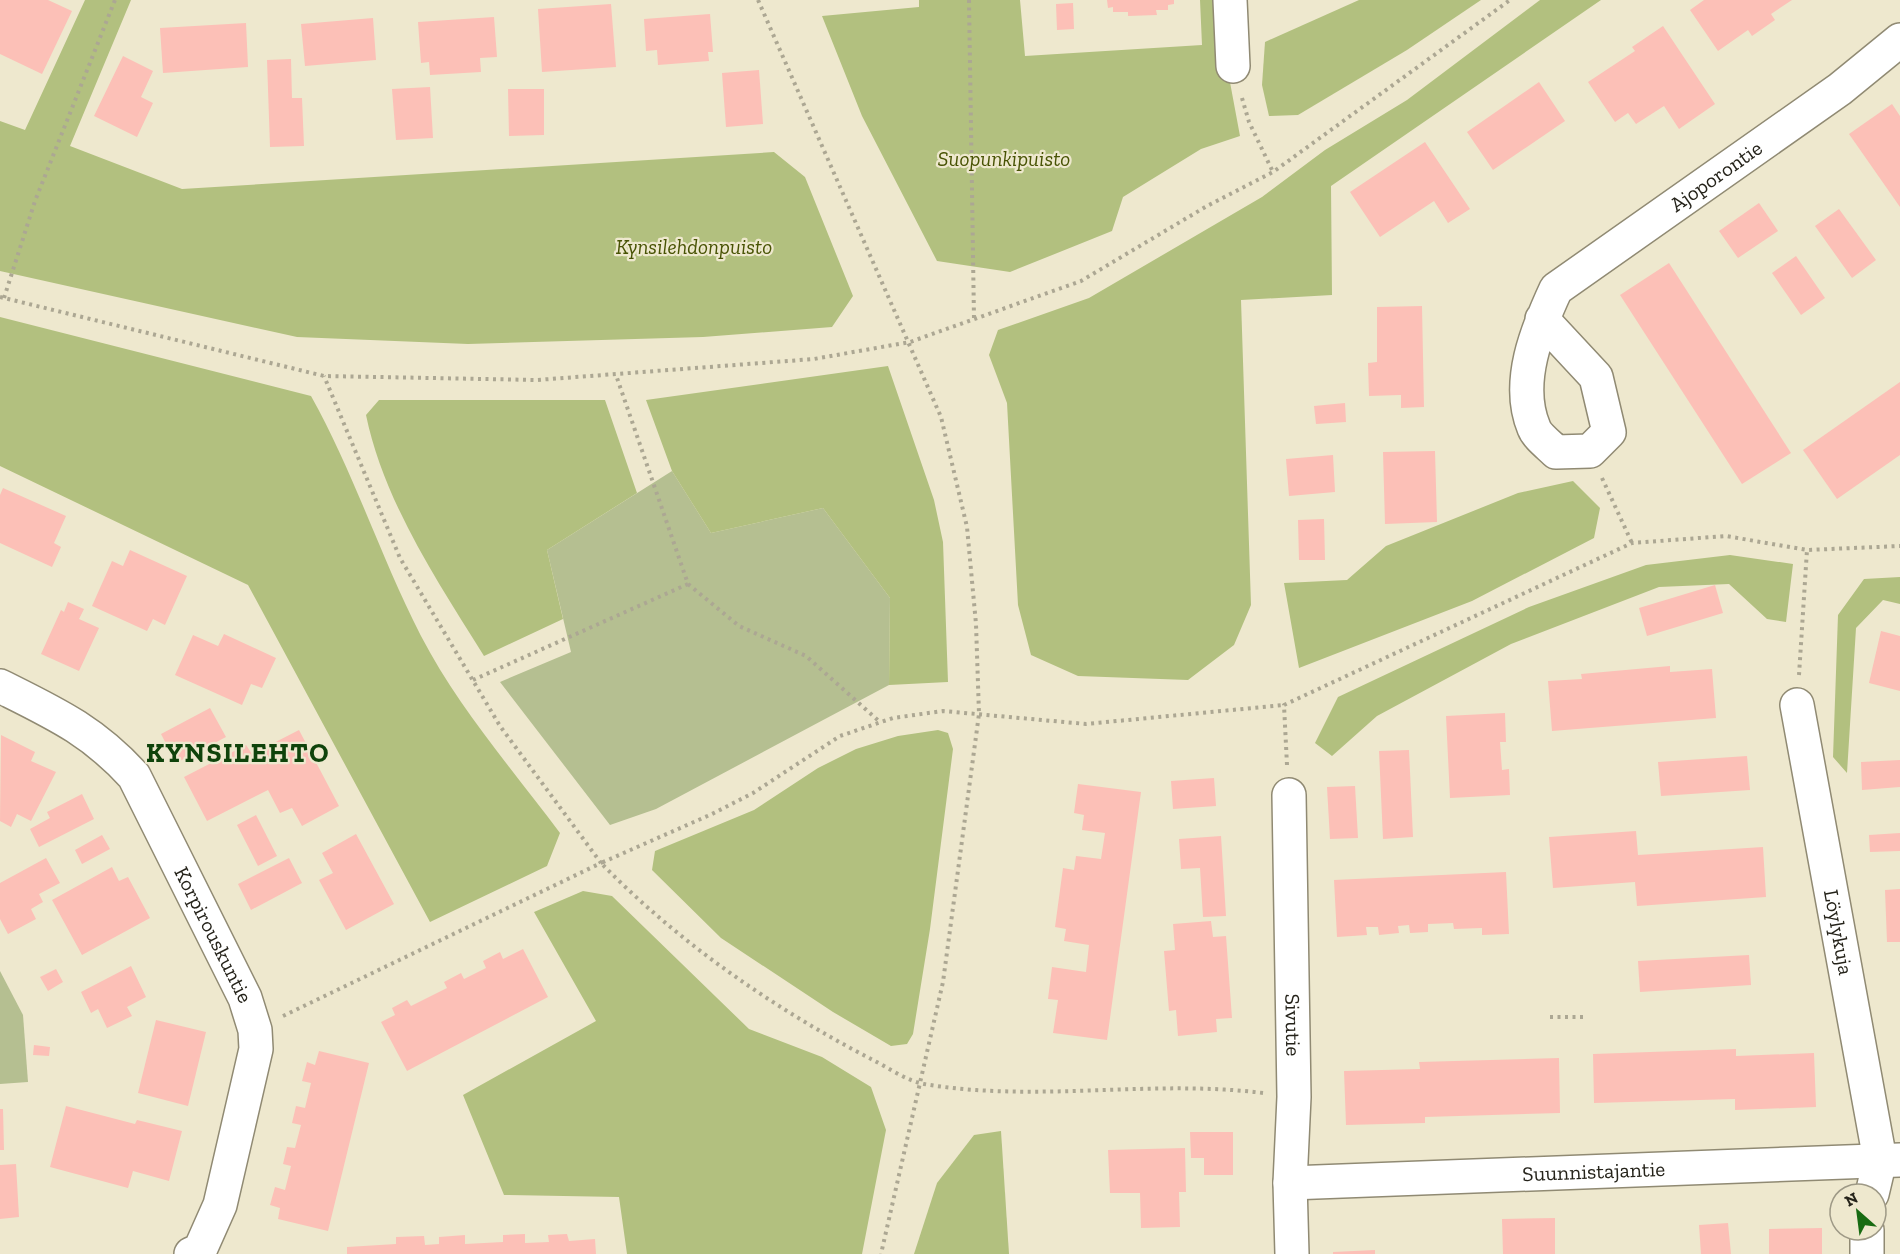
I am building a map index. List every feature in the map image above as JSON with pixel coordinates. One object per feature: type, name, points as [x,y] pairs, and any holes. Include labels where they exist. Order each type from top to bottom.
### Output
[{"type":"street","points":[[1230,0],[1233,66]]},
{"type":"street","name":"Ajoporontie","points":[[1590,451],[1556,452],[1534,429],[1525,385],[1542,319],[1556,289],[1840,89],[1900,40]]},
{"type":"street","points":[[1542,319],[1596,377],[1609,432],[1590,451]]},
{"type":"street","name":"Korpirouskuntie","points":[[0,686],[78,726],[110,750],[134,776],[245,998],[255,1030],[256,1050],[220,1205],[200,1250],[191,1254]]},
{"type":"street","name":"Löylykuja","points":[[1797,705],[1890,1160]]},
{"type":"street","name":"Sivutie","points":[[1289,795],[1294,1097],[1290,1183],[1292,1254]]},
{"type":"street","points":[[1878,1182],[1890,1160]]},
{"type":"street","name":"Suunnistajantie","points":[[1290,1183],[1890,1160]]},
{"type":"path","points":[[115,0],[35,201],[2,297],[324,376],[537,381],[814,359],[910,342],[1081,281],[1207,206],[1273,171],[1510,0]]},
{"type":"path","points":[[758,0],[941,417],[967,527],[976,624],[979,714],[943,982],[881,1254]]},
{"type":"path","points":[[969,0],[974,319]]},
{"type":"path","points":[[1233,66],[1249,122],[1273,171]]},
{"type":"path","points":[[616,375],[688,584],[739,626],[806,656],[880,722]]},
{"type":"path","points":[[324,376],[400,558],[500,726],[601,863],[637,900],[708,957],[823,1034],[921,1084],[954,1088],[1023,1090],[1160,1088],[1235,1091],[1294,1097]]},
{"type":"path","points":[[1590,451],[1632,543]]},
{"type":"path","points":[[255,1030],[601,863],[712,814],[753,793],[840,736],[880,722],[943,711],[1038,722],[1086,724],[1284,705],[1632,543],[1726,536],[1807,550],[1900,546]]},
{"type":"path","points":[[1797,705],[1807,550]]},
{"type":"path","points":[[472,680],[688,584]]},
{"type":"path","points":[[1284,705],[1289,795]]},
{"type":"path","points":[[1550,1017],[1584,1017]]},
{"type":"green space","name":"Kynsilehdonpuisto","points":[[85,0],[131,0],[70,146],[182,189],[774,152],[805,177],[853,296],[832,327],[703,337],[468,344],[297,337],[0,271],[0,121],[25,130]]},
{"type":"green space","name":"Suopunkipuisto","points":[[919,0],[1020,0],[1025,56],[1202,45],[1200,0],[1221,0],[1224,50],[1240,136],[1201,149],[1123,197],[1112,231],[1010,272],[937,261],[862,116],[822,16],[919,7]]},
{"type":"green space","points":[[1359,0],[1481,0],[1407,50],[1298,115],[1269,116],[1262,85],[1265,42]]},
{"type":"green space","points":[[1540,0],[1601,0],[1331,186],[1332,295],[1241,300],[1251,605],[1234,645],[1188,680],[1078,676],[1031,655],[1018,605],[1007,403],[989,355],[998,330],[1089,298],[1262,197],[1325,150],[1407,100]]},
{"type":"green space","points":[[0,317],[311,396],[341,455],[421,636],[469,713],[560,833],[547,866],[430,922],[248,585],[0,466]]},
{"type":"green space","points":[[888,366],[934,500],[943,542],[948,682],[889,685],[890,598],[823,508],[711,533],[672,471],[646,400]]},
{"type":"green space","points":[[379,400],[605,400],[637,493],[547,550],[563,619],[484,656],[431,570],[399,510],[386,479],[374,447],[366,415]]},
{"type":"green space","points":[[672,471],[711,533],[823,508],[890,598],[889,685],[656,809],[610,825],[500,682],[571,652],[547,550]]},
{"type":"green space","points":[[1573,481],[1600,508],[1594,538],[1472,601],[1299,668],[1284,583],[1347,580],[1386,546],[1518,493]]},
{"type":"green space","points":[[1730,555],[1793,564],[1786,622],[1767,619],[1729,584],[1659,587],[1511,644],[1377,716],[1332,756],[1315,743],[1338,697],[1529,607],[1646,565]]},
{"type":"green space","points":[[1900,577],[1900,604],[1883,600],[1856,628],[1847,773],[1833,757],[1838,615],[1864,579]]},
{"type":"green space","points":[[938,730],[948,733],[953,749],[930,929],[913,1034],[907,1044],[891,1046],[833,1012],[721,938],[652,870],[655,851],[754,810],[818,768],[856,749],[898,736]]},
{"type":"green space","points":[[583,891],[612,896],[749,1029],[822,1057],[871,1087],[886,1130],[862,1254],[627,1254],[619,1197],[504,1195],[463,1095],[596,1021],[534,912]]},
{"type":"green space","points":[[0,971],[23,1015],[28,1082],[0,1084]]},
{"type":"green space","points":[[1001,1131],[1009,1254],[914,1254],[937,1183],[974,1135]]},
{"type":"building","points":[[0,0],[48,0],[72,11],[42,74],[0,54]]},
{"type":"building","points":[[1107,0],[1174,0],[1174,4],[1168,5],[1168,10],[1156,10],[1157,15],[1128,16],[1128,12],[1113,12],[1113,7],[1108,8]]},
{"type":"building","points":[[1704,0],[1792,0],[1771,14],[1775,20],[1752,36],[1748,30],[1718,51],[1690,10]]},
{"type":"building","points":[[1073,3],[1074,29],[1057,30],[1056,4]]},
{"type":"building","points":[[611,4],[616,67],[542,72],[538,9]]},
{"type":"building","points":[[710,14],[713,52],[708,52],[709,61],[658,65],[657,50],[646,51],[644,19]]},
{"type":"building","points":[[494,17],[497,57],[480,58],[481,72],[430,75],[429,62],[421,63],[418,22]]},
{"type":"building","points":[[373,18],[376,60],[305,66],[301,24]]},
{"type":"building","points":[[246,23],[248,67],[163,73],[160,28]]},
{"type":"building","points":[[1663,26],[1715,104],[1679,129],[1664,106],[1636,124],[1628,113],[1615,122],[1588,82],[1635,51],[1632,47]]},
{"type":"building","points":[[123,56],[153,71],[141,97],[153,103],[137,137],[94,116]]},
{"type":"building","points":[[291,59],[292,98],[302,98],[304,146],[270,147],[267,60]]},
{"type":"building","points":[[759,70],[763,124],[726,127],[722,73]]},
{"type":"building","points":[[1539,82],[1565,121],[1493,170],[1467,132]]},
{"type":"building","points":[[430,87],[433,138],[396,140],[392,89]]},
{"type":"building","points":[[508,89],[544,89],[544,135],[509,136]]},
{"type":"building","points":[[1892,104],[1900,116],[1900,207],[1849,134]]},
{"type":"building","points":[[1425,142],[1470,209],[1448,223],[1434,201],[1380,237],[1350,192]]},
{"type":"building","points":[[1759,203],[1778,231],[1738,258],[1719,231]]},
{"type":"building","points":[[1839,209],[1876,260],[1852,278],[1815,226]]},
{"type":"building","points":[[1796,256],[1825,298],[1801,315],[1772,273]]},
{"type":"building","points":[[1669,263],[1791,453],[1742,484],[1620,295]]},
{"type":"building","points":[[1422,306],[1424,407],[1401,408],[1401,395],[1369,396],[1368,363],[1377,362],[1377,307]]},
{"type":"building","points":[[1900,382],[1900,455],[1837,499],[1803,450]]},
{"type":"building","points":[[1345,403],[1346,422],[1316,424],[1314,406]]},
{"type":"building","points":[[1435,451],[1437,522],[1385,524],[1383,452]]},
{"type":"building","points":[[1333,455],[1335,492],[1289,496],[1286,459]]},
{"type":"building","points":[[3,488],[66,516],[54,543],[61,547],[52,567],[0,543],[0,495]]},
{"type":"building","points":[[1324,519],[1325,560],[1299,560],[1298,520]]},
{"type":"building","points":[[130,550],[187,576],[165,625],[153,619],[147,631],[92,606],[112,561],[123,566]]},
{"type":"building","points":[[1715,585],[1723,613],[1647,636],[1639,608]]},
{"type":"building","points":[[68,602],[84,609],[79,619],[99,628],[79,671],[41,654],[61,610],[64,612]]},
{"type":"building","points":[[1881,631],[1900,636],[1900,691],[1869,683]]},
{"type":"building","points":[[224,634],[276,658],[262,688],[251,684],[242,705],[175,675],[193,635],[218,646]]},
{"type":"building","points":[[1670,666],[1670,672],[1712,669],[1716,718],[1552,731],[1548,681],[1582,679],[1581,674]]},
{"type":"building","points":[[210,708],[226,737],[176,763],[161,734]]},
{"type":"building","points":[[1505,713],[1506,742],[1500,742],[1502,770],[1509,769],[1510,795],[1450,798],[1446,716]]},
{"type":"building","points":[[299,730],[339,806],[302,826],[292,808],[280,813],[268,790],[207,821],[184,777],[246,745],[252,754]]},
{"type":"building","points":[[1,735],[35,752],[31,761],[56,772],[31,821],[17,814],[11,827],[0,821]]},
{"type":"building","points":[[1409,750],[1413,837],[1383,839],[1379,751]]},
{"type":"building","points":[[1747,756],[1750,790],[1661,796],[1658,762]]},
{"type":"building","points":[[1900,760],[1900,787],[1862,790],[1861,762]]},
{"type":"building","points":[[1214,778],[1216,806],[1173,809],[1171,781]]},
{"type":"building","points":[[1078,784],[1141,792],[1107,1040],[1053,1033],[1058,1000],[1048,999],[1052,967],[1086,972],[1089,945],[1064,941],[1066,929],[1055,927],[1063,868],[1074,870],[1076,856],[1101,859],[1105,833],[1082,830],[1084,815],[1074,813]]},
{"type":"building","points":[[1355,786],[1358,838],[1330,839],[1327,787]]},
{"type":"building","points":[[82,794],[94,819],[39,847],[30,829],[50,818],[47,812]]},
{"type":"building","points":[[256,815],[277,856],[258,866],[237,825]]},
{"type":"building","points":[[1636,831],[1638,855],[1763,847],[1766,897],[1637,906],[1635,882],[1553,888],[1549,837]]},
{"type":"building","points":[[1900,833],[1900,851],[1870,852],[1869,835]]},
{"type":"building","points":[[356,834],[394,904],[346,930],[319,880],[333,873],[322,853]]},
{"type":"building","points":[[102,835],[110,849],[82,864],[75,850]]},
{"type":"building","points":[[1221,836],[1226,916],[1203,917],[1200,868],[1181,869],[1179,839]]},
{"type":"building","points":[[46,858],[60,883],[39,894],[43,902],[31,909],[36,919],[8,934],[0,919],[0,883]]},
{"type":"building","points":[[289,858],[302,883],[251,910],[238,884]]},
{"type":"building","points":[[112,867],[119,881],[128,877],[150,918],[82,955],[52,900]]},
{"type":"building","points":[[1506,872],[1509,934],[1482,935],[1482,928],[1454,929],[1453,923],[1428,924],[1428,932],[1410,933],[1409,925],[1398,926],[1399,933],[1379,935],[1378,927],[1366,927],[1367,935],[1337,937],[1334,880]]},
{"type":"building","points":[[1900,889],[1900,942],[1887,942],[1885,890]]},
{"type":"building","points":[[1211,921],[1213,937],[1226,936],[1232,1018],[1216,1019],[1217,1032],[1178,1036],[1176,1010],[1169,1011],[1164,951],[1175,950],[1173,924]]},
{"type":"building","points":[[523,949],[548,997],[407,1071],[381,1022],[395,1015],[392,1008],[407,1000],[411,1006],[447,988],[444,982],[461,973],[464,979],[486,968],[483,961],[500,952],[503,959]]},
{"type":"building","points":[[1749,955],[1751,985],[1640,992],[1638,961]]},
{"type":"building","points":[[131,966],[146,997],[127,1007],[132,1016],[107,1028],[98,1009],[91,1013],[81,992]]},
{"type":"building","points":[[56,969],[63,982],[48,991],[40,977]]},
{"type":"building","points":[[156,1020],[206,1032],[188,1106],[138,1093]]},
{"type":"building","points":[[34,1045],[50,1047],[49,1056],[33,1055]]},
{"type":"building","points":[[1736,1049],[1736,1056],[1814,1053],[1816,1107],[1735,1110],[1735,1099],[1594,1103],[1593,1054]]},
{"type":"building","points":[[319,1051],[369,1063],[328,1231],[278,1219],[280,1208],[270,1205],[275,1187],[285,1190],[291,1166],[283,1164],[287,1147],[295,1148],[301,1125],[292,1123],[296,1106],[305,1108],[311,1083],[302,1081],[307,1062],[315,1065]]},
{"type":"building","points":[[1559,1058],[1560,1113],[1425,1117],[1425,1123],[1346,1125],[1344,1071],[1420,1069],[1419,1062]]},
{"type":"building","points":[[66,1106],[135,1124],[137,1120],[182,1131],[169,1181],[133,1171],[128,1188],[50,1167]]},
{"type":"building","points":[[0,1109],[3,1109],[4,1150],[0,1150]]},
{"type":"building","points":[[1190,1132],[1233,1132],[1233,1175],[1204,1175],[1204,1158],[1191,1158]]},
{"type":"building","points":[[1185,1148],[1186,1192],[1179,1192],[1180,1227],[1141,1228],[1140,1193],[1110,1193],[1108,1150]]},
{"type":"building","points":[[16,1164],[19,1217],[0,1219],[0,1165]]},
{"type":"building","points":[[1555,1218],[1555,1254],[1503,1254],[1502,1219]]},
{"type":"building","points":[[1728,1223],[1731,1254],[1701,1254],[1699,1225]]},
{"type":"building","points":[[1822,1228],[1822,1254],[1769,1254],[1769,1229]]},
{"type":"building","points":[[525,1234],[525,1243],[549,1242],[548,1235],[567,1234],[569,1241],[595,1239],[596,1254],[347,1254],[347,1247],[396,1244],[396,1237],[424,1236],[425,1245],[439,1244],[439,1237],[465,1235],[465,1244],[503,1242],[503,1235]]},
{"type":"building","points":[[1375,1250],[1375,1254],[1333,1254],[1333,1252]]},
{"type":"district","name":"KYNSILEHTO","points":[[238,753]]}]
